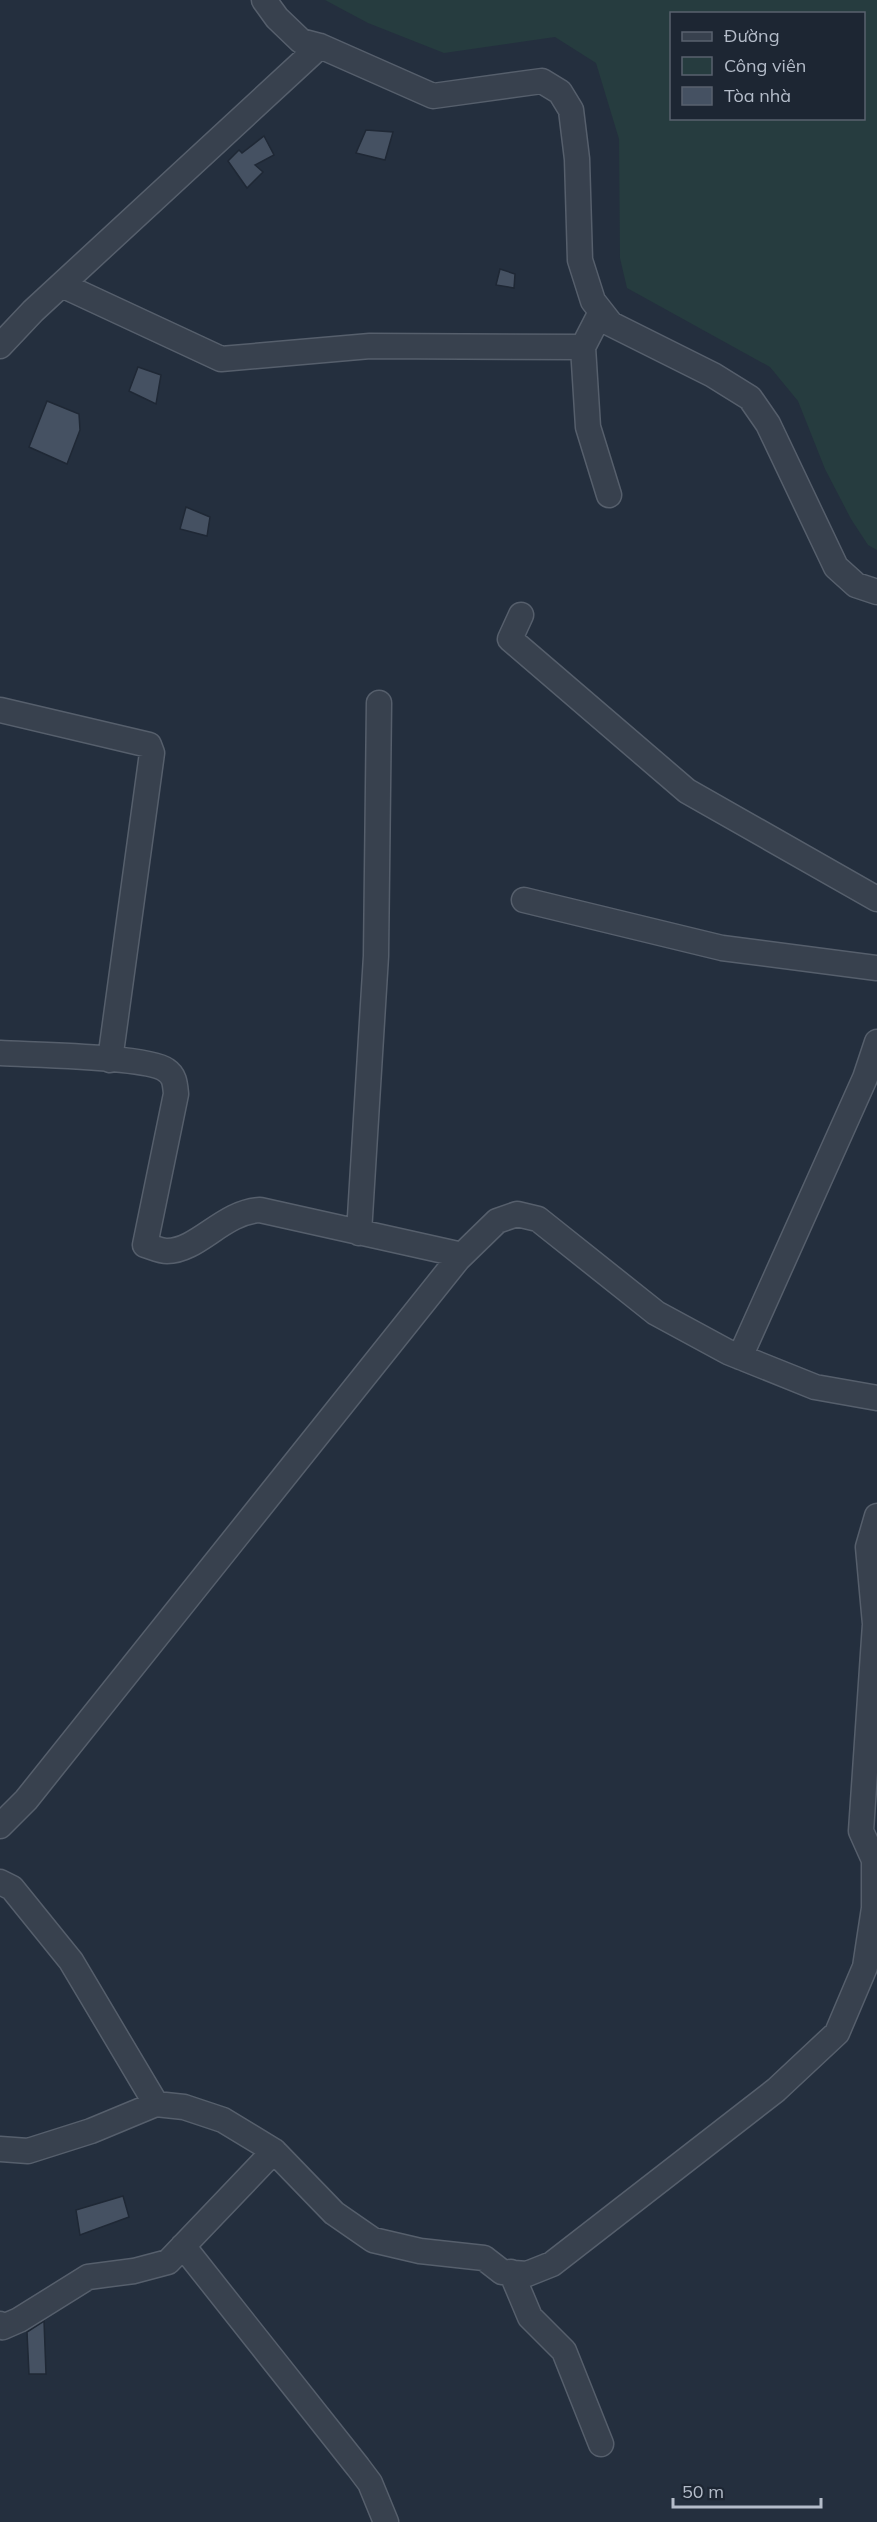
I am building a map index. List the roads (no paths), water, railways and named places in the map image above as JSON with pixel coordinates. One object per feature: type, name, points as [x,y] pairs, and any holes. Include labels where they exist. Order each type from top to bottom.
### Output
[{"type":"street","points":[[264,0],[277,18],[301,41],[320,46],[433,96],[542,81],[560,92],[571,110],[578,159],[580,260],[592,301],[610,324],[714,375],[750,398],[768,424],[836,567],[856,585],[877,592]]},
{"type":"street","points":[[0,346],[62,285],[320,46]]},
{"type":"street","points":[[62,285],[221,359],[370,346],[583,347]]},
{"type":"street","points":[[601,312],[583,347],[588,427],[609,495]]},
{"type":"street","points":[[521,615],[510,639],[687,791],[877,899]]},
{"type":"street","points":[[359,1233],[376,956],[379,703]]},
{"type":"street","points":[[0,710],[149,745],[152,753],[110,1060]]},
{"type":"street","points":[[524,900],[722,948],[877,968]]},
{"type":"street","points":[[740,1357],[865,1078],[877,1042]]},
{"type":"street","points":[[0,1053],[130,1061],[165,1069],[175,1079],[176,1094],[144,1245],[166,1251],[182,1248],[245,1211],[260,1210],[462,1255]]},
{"type":"street","points":[[0,1826],[26,1800],[462,1255],[497,1221],[518,1214],[538,1219],[656,1313],[740,1357],[815,1387],[877,1398]]},
{"type":"street","points":[[0,2149],[28,2151],[91,2132],[156,2104],[184,2107],[223,2120],[274,2151],[334,2213],[373,2240],[420,2251],[484,2258],[502,2272],[527,2274],[552,2264],[776,2090],[837,2033],[865,1967],[874,1908],[874,1860],[861,1831],[875,1624],[868,1547],[877,1516]]},
{"type":"street","points":[[0,1882],[12,1888],[70,1961],[156,2104]]},
{"type":"street","points":[[0,2324],[3,2326],[19,2320],[88,2277],[134,2271],[168,2262],[274,2151]]},
{"type":"street","points":[[183,2246],[370,2483],[386,2522]]},
{"type":"street","points":[[512,2272],[530,2317],[564,2351],[601,2444]]}]
